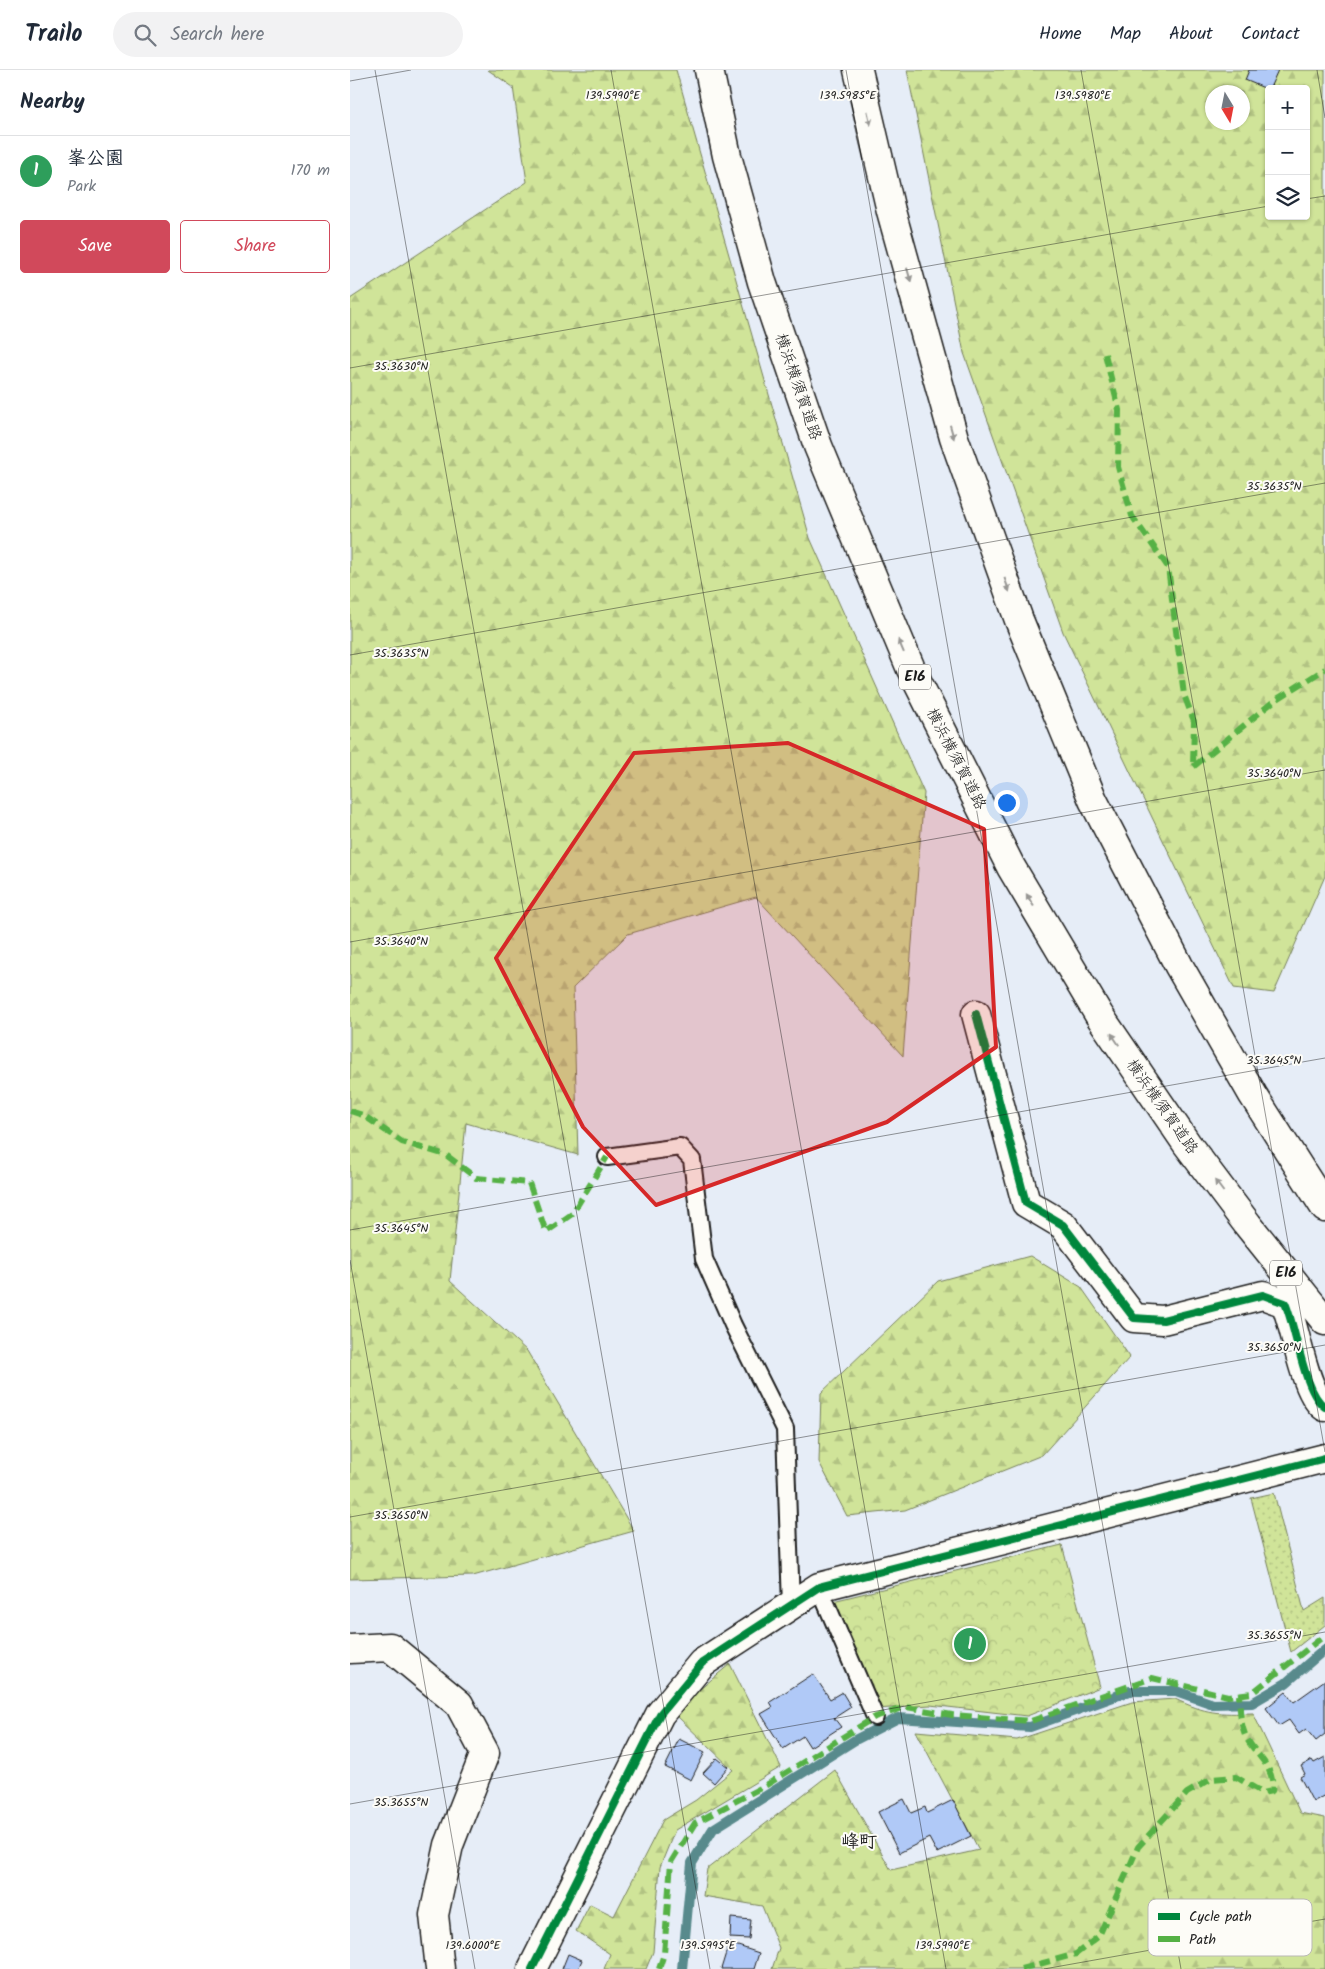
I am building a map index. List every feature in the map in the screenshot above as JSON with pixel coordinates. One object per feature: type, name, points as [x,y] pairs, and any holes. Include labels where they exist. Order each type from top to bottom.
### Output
[{"type":"main road","name":"横浜横須賀道路","points":[[709,70],[726,156],[762,282],[818,446],[911,669],[1011,867],[1099,1015],[1187,1144],[1248,1225],[1325,1321]]},
{"type":"main road","points":[[858,70],[891,211],[954,438],[1023,629],[1093,800],[1179,966],[1252,1095],[1318,1200]]},
{"type":"main road","points":[[976,1014],[1026,1204],[1063,1225],[1134,1318],[1163,1320],[1263,1295],[1286,1302],[1293,1320],[1309,1386],[1325,1407]]},
{"type":"main road","points":[[532,1969],[660,1714],[702,1663],[819,1587],[1325,1458]]},
{"type":"main road","points":[[350,1649],[390,1647],[459,1704],[485,1753],[449,1845],[434,1914],[440,1969]]},
{"type":"lane","points":[[607,1157],[680,1147],[692,1160],[704,1259],[733,1325],[786,1429],[791,1606]]},
{"type":"lane","points":[[819,1587],[875,1717]]},
{"type":"highlighted area","points":[[788,743],[984,829],[996,1047],[887,1122],[656,1205],[583,1127],[496,958],[634,753]]},
{"type":"green space","points":[[488,70],[676,70],[810,538],[924,793],[903,1056],[756,897],[628,934],[573,988],[578,1155],[466,1123],[450,1281],[527,1351],[634,1531],[473,1576],[350,1579],[350,299],[527,182],[513,87]]},
{"type":"green space","points":[[907,70],[1325,70],[1325,876],[1274,993],[1234,988],[1063,632],[964,353]]},
{"type":"green space","points":[[1030,1256],[1081,1287],[1130,1357],[1042,1455],[905,1510],[847,1516],[819,1462],[821,1393],[938,1281]]},
{"type":"green space","points":[[1274,1493],[1304,1611],[1325,1598],[1325,1625],[1291,1652],[1251,1498]]},
{"type":"green space","points":[[1062,1545],[1100,1687],[1027,1716],[930,1705],[877,1709],[833,1601]]},
{"type":"green space","points":[[730,1664],[781,1767],[675,1830],[660,1867],[653,1952],[646,1969],[604,1969],[610,1954],[576,1931],[590,1904],[614,1916],[663,1820],[696,1800],[733,1770],[677,1716],[693,1695]]},
{"type":"green space","points":[[1175,1699],[1196,1708],[1213,1712],[1253,1713],[1300,1813],[1325,1818],[1325,1969],[772,1969],[779,1948],[762,1906],[703,1896],[707,1869],[835,1770],[891,1870],[979,1850],[916,1731],[1017,1740],[1132,1702]]},
{"type":"building","points":[[1249,70],[1278,70],[1271,85],[1265,85],[1265,88],[1245,80]]},
{"type":"building","points":[[813,1674],[830,1699],[842,1692],[851,1707],[834,1718],[841,1727],[810,1747],[803,1736],[783,1749],[761,1714],[773,1707],[770,1702]]},
{"type":"building","points":[[1325,1680],[1325,1734],[1316,1741],[1306,1729],[1299,1734],[1289,1720],[1279,1726],[1266,1708],[1286,1692],[1294,1702]]},
{"type":"building","points":[[679,1739],[705,1752],[691,1780],[665,1767]]},
{"type":"building","points":[[1325,1757],[1325,1795],[1313,1802],[1300,1777],[1305,1774],[1301,1766],[1312,1760],[1314,1763]]},
{"type":"building","points":[[717,1758],[728,1767],[714,1783],[703,1773]]},
{"type":"building","points":[[904,1799],[911,1813],[925,1807],[927,1813],[953,1800],[971,1836],[937,1853],[929,1838],[899,1853],[878,1812]]},
{"type":"building","points":[[731,1918],[751,1920],[749,1939],[730,1938]]},
{"type":"building","points":[[729,1943],[759,1953],[754,1969],[721,1969]]},
{"type":"building","points":[[568,1954],[582,1960],[578,1969],[562,1969]]},
{"type":"waterway","points":[[682,1969],[692,1863],[713,1829],[855,1740],[898,1718],[1030,1727],[1130,1691],[1176,1691],[1213,1704],[1252,1703],[1286,1683],[1325,1649]]},
{"type":"marked path","points":[[1105,354],[1119,410],[1118,467],[1132,516],[1168,567],[1184,695],[1194,721],[1193,767],[1274,701],[1325,669]]},
{"type":"marked path","points":[[350,1111],[363,1115],[402,1142],[446,1155],[476,1178],[529,1183],[546,1232],[572,1214],[607,1157]]},
{"type":"marked path","points":[[659,1969],[664,1954],[671,1862],[695,1823],[768,1784],[875,1717],[906,1707],[952,1715],[1031,1721],[1152,1678],[1228,1696],[1252,1693],[1325,1635]]},
{"type":"marked path","points":[[1021,1969],[1076,1954],[1099,1936],[1138,1847],[1187,1793],[1211,1779],[1236,1777],[1263,1793],[1272,1791],[1271,1775],[1268,1768],[1250,1744],[1244,1732],[1239,1695]]},
{"type":"cycle path","points":[[976,1014],[1026,1203],[1063,1225],[1134,1318],[1163,1320],[1263,1295],[1285,1303],[1311,1389],[1325,1407]]},
{"type":"cycle path","points":[[532,1969],[660,1714],[702,1663],[819,1587],[1325,1458]]},
{"type":"place","name":"峯公園","points":[[970,1644]]},
{"type":"district","name":"峰町","points":[[859,1842]]}]
